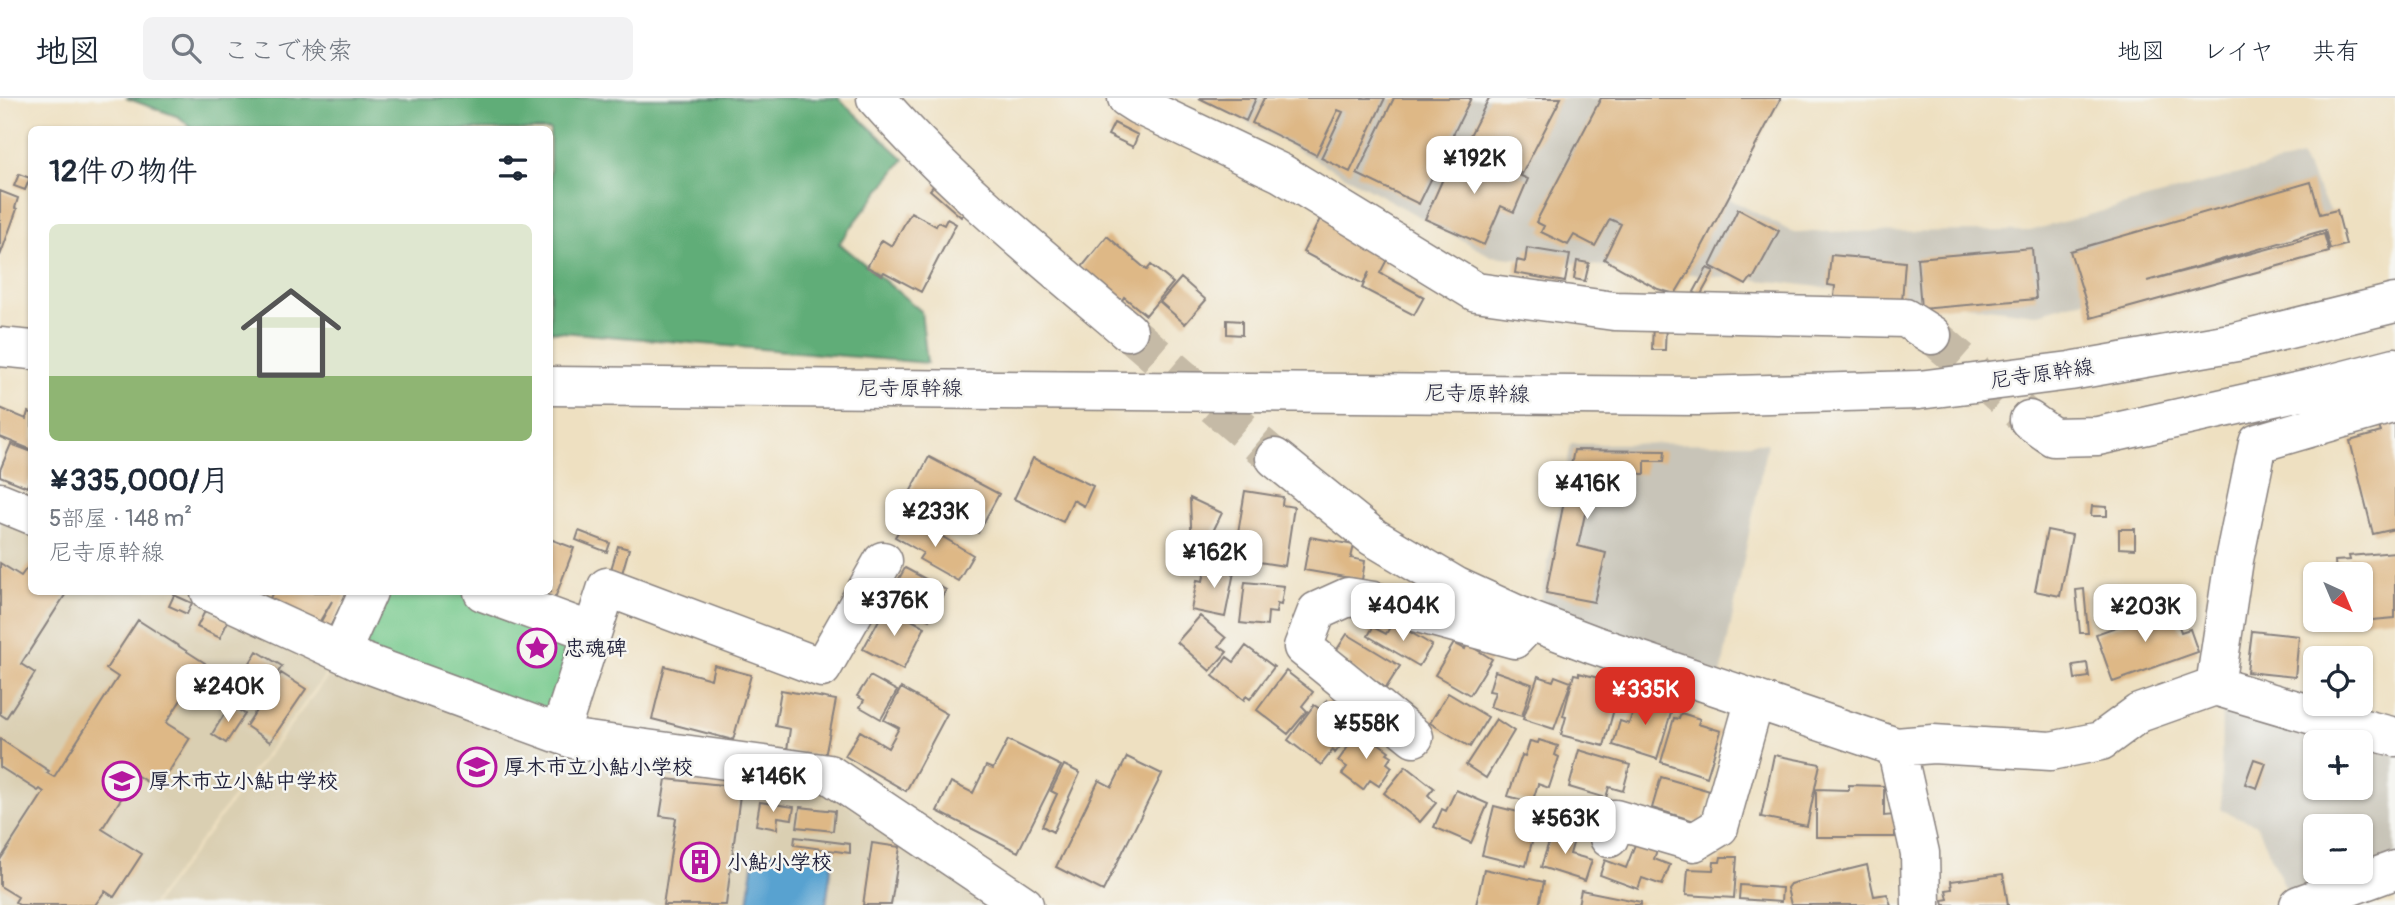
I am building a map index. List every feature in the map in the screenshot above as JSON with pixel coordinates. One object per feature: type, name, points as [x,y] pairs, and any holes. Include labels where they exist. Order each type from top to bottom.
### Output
[{"type":"street","points":[[876,98],[972,195],[1128,331]]},
{"type":"street","points":[[1128,98],[1281,173],[1476,292],[1614,311],[1905,318],[1932,335]]},
{"type":"street","name":"尼寺原幹線","points":[[553,386],[1698,396],[1919,390],[2070,371],[2236,342],[2395,303]]},
{"type":"street","points":[[0,347],[28,350]]},
{"type":"street","points":[[2029,420],[2053,438],[2098,436],[2314,388],[2395,367]]},
{"type":"street","points":[[2215,686],[2234,560],[2258,443],[2395,403]]},
{"type":"street","points":[[1275,458],[1373,537],[1457,587],[1531,621],[1594,645],[1896,747],[1933,744],[2051,751],[2101,741],[2139,713],[2215,686],[2395,737]]},
{"type":"street","points":[[0,502],[28,513]]},
{"type":"street","points":[[560,732],[607,587],[822,668],[883,561]]},
{"type":"street","points":[[217,595],[360,661],[560,732],[572,739],[830,774],[1024,905]]},
{"type":"street","points":[[341,652],[367,595]]},
{"type":"street","points":[[491,595],[592,632]]},
{"type":"street","points":[[1404,717],[1303,647],[1317,611],[1348,597],[1373,601],[1514,639],[1531,621]]},
{"type":"street","points":[[1609,824],[1694,842],[1719,827],[1755,699]]},
{"type":"street","points":[[1896,747],[1920,853],[1921,905]]},
{"type":"street","points":[[2299,905],[2395,870]]},
{"type":"shaded area","points":[[1203,98],[1783,98],[1720,194],[1792,232],[2030,231],[2301,157],[2338,227],[2035,314],[1779,282],[1491,256]]},
{"type":"shaded area","points":[[1767,443],[1720,679],[1539,611],[1571,444]]},
{"type":"shaded area","name":"厚木市立小鮎中学校","points":[[0,515],[28,527],[28,595],[190,595],[339,657],[151,905],[0,905]]},
{"type":"shaded area","name":"厚木市立小鮎小学校","points":[[342,658],[820,788],[1006,905],[154,905]]},
{"type":"shaded area","points":[[2222,696],[2342,730],[2303,730],[2303,800],[2373,800],[2373,739],[2395,745],[2395,857],[2373,865],[2373,814],[2303,814],[2303,884],[2322,884],[2289,896],[2257,825],[2221,810]]},
{"type":"green space","points":[[126,98],[838,98],[904,159],[839,243],[921,311],[927,363],[553,331],[553,126],[190,126],[179,117]]},
{"type":"green space","points":[[372,595],[470,595],[568,631],[576,650],[554,720],[365,656],[352,637]]},
{"type":"water","points":[[755,850],[832,860],[826,905],[748,905]]},
{"type":"building","points":[[1199,98],[1256,98],[1246,121]]},
{"type":"building","points":[[1264,98],[1385,98],[1350,172],[1321,158],[1343,112],[1338,110],[1316,155],[1252,123]]},
{"type":"building","points":[[1394,98],[1471,98],[1419,204],[1357,174]]},
{"type":"building","points":[[1489,98],[1561,98],[1522,174],[1464,147]]},
{"type":"building","points":[[1601,98],[1781,98],[1675,294],[1658,289],[1604,259],[1621,224],[1610,219],[1595,246],[1574,235],[1568,245],[1541,232],[1544,226],[1536,222]]},
{"type":"building","points":[[1114,123],[1138,135],[1133,147],[1108,135]]},
{"type":"building","points":[[1457,147],[1528,179],[1514,212],[1501,206],[1484,245],[1425,219]]},
{"type":"building","points":[[19,174],[28,177],[25,190],[14,186]]},
{"type":"building","points":[[939,179],[971,206],[961,217],[930,190]]},
{"type":"building","points":[[2311,182],[2320,214],[2337,210],[2346,245],[2330,249],[2325,230],[2147,281],[2324,234],[2329,252],[2091,318],[2070,251]]},
{"type":"building","points":[[0,191],[18,198],[17,209],[0,256]]},
{"type":"building","points":[[1738,209],[1779,231],[1753,279],[1746,285],[1710,266]]},
{"type":"building","points":[[911,212],[936,226],[938,222],[944,225],[947,219],[956,224],[921,292],[884,272],[882,275],[867,267],[882,240],[892,246]]},
{"type":"building","points":[[1322,215],[1391,252],[1380,273],[1424,297],[1414,315],[1362,288],[1369,272],[1363,284],[1303,252]]},
{"type":"building","points":[[1107,236],[1147,270],[1151,265],[1173,283],[1146,315],[1124,297],[1121,302],[1081,268]]},
{"type":"building","points":[[1527,248],[1570,255],[1565,282],[1515,273],[1517,260],[1525,262]]},
{"type":"building","points":[[2032,248],[2036,299],[1921,309],[1917,258]]},
{"type":"building","points":[[1831,255],[1905,262],[1902,301],[1834,297],[1835,286],[1828,285]]},
{"type":"building","points":[[1577,261],[1589,263],[1585,281],[1574,279]]},
{"type":"building","points":[[1707,268],[1714,271],[1700,296],[1694,292]]},
{"type":"building","points":[[1181,278],[1206,300],[1185,324],[1160,302]]},
{"type":"building","points":[[1227,320],[1242,321],[1242,335],[1227,334]]},
{"type":"building","points":[[1653,322],[1666,323],[1665,350],[1652,350]]},
{"type":"building","points":[[0,408],[26,419],[28,412],[28,448],[0,437]]},
{"type":"building","points":[[2395,422],[2395,529],[2373,534],[2350,441],[2381,432],[2379,427]]},
{"type":"building","points":[[11,444],[28,450],[27,487],[0,476]]},
{"type":"building","points":[[1574,450],[1665,451],[1664,461],[1645,461],[1645,474],[1594,473],[1578,546],[1606,553],[1594,602],[1546,593]]},
{"type":"building","points":[[929,457],[999,494],[978,533],[908,496]]},
{"type":"building","points":[[1033,458],[1093,486],[1084,506],[1073,500],[1063,522],[1014,499]]},
{"type":"building","points":[[1245,491],[1283,497],[1282,505],[1294,507],[1285,566],[1226,557],[1229,538],[1237,539]]},
{"type":"building","points":[[1190,498],[1222,513],[1203,552],[1192,552]]},
{"type":"building","points":[[2092,506],[2107,507],[2107,516],[2091,516]]},
{"type":"building","points":[[908,516],[973,555],[958,581],[919,559],[923,553],[895,537]]},
{"type":"building","points":[[2119,529],[2135,529],[2135,549],[2119,548]]},
{"type":"building","points":[[2047,530],[2072,535],[2060,596],[2035,591]]},
{"type":"building","points":[[579,531],[610,543],[607,552],[576,540]]},
{"type":"building","points":[[1310,537],[1354,545],[1351,558],[1365,561],[1362,580],[1304,570]]},
{"type":"building","points":[[553,540],[574,548],[555,598],[546,595],[553,595]]},
{"type":"building","points":[[618,546],[629,549],[621,577],[610,573]]},
{"type":"building","points":[[2395,552],[2395,618],[2373,620],[2373,562],[2335,562],[2350,560],[2349,556]]},
{"type":"building","points":[[1207,561],[1235,567],[1225,617],[1191,610],[1197,580],[1203,581]]},
{"type":"building","points":[[0,563],[21,576],[28,566],[28,595],[65,595],[21,664],[35,673],[6,718],[0,714]]},
{"type":"building","points":[[905,568],[946,590],[929,620],[888,598]]},
{"type":"building","points":[[1245,582],[1284,586],[1281,605],[1277,604],[1276,613],[1268,612],[1267,626],[1240,623]]},
{"type":"building","points":[[2084,589],[2088,633],[2080,633],[2076,590]]},
{"type":"building","points":[[174,595],[192,603],[187,614],[169,606]]},
{"type":"building","points":[[272,595],[346,595],[328,631],[318,627],[332,601],[317,626],[269,600]]},
{"type":"building","points":[[886,607],[925,627],[903,670],[863,649]]},
{"type":"building","points":[[2172,607],[2181,632],[2190,629],[2198,652],[2113,682],[2096,634]]},
{"type":"building","points":[[205,611],[228,621],[220,638],[197,627]]},
{"type":"building","points":[[1200,616],[1226,638],[1219,646],[1227,652],[1210,671],[1177,642]]},
{"type":"building","points":[[138,620],[205,663],[166,723],[190,738],[158,789],[136,775],[102,829],[142,854],[114,897],[105,891],[95,905],[19,905],[15,902],[18,897],[0,886],[0,860],[44,792],[0,767],[0,739],[54,777],[118,677],[106,669]]},
{"type":"building","points":[[1393,622],[1432,645],[1419,666],[1368,636],[1373,627],[1386,634]]},
{"type":"building","points":[[2252,631],[2299,636],[2295,677],[2247,672]]},
{"type":"building","points":[[1347,634],[1400,666],[1386,688],[1379,683],[1377,687],[1349,665],[1351,660],[1336,651]]},
{"type":"building","points":[[1454,643],[1465,649],[1467,644],[1492,659],[1470,695],[1435,675]]},
{"type":"building","points":[[1246,646],[1274,667],[1250,699],[1246,696],[1244,700],[1213,676],[1227,657],[1234,662]]},
{"type":"building","points":[[257,651],[282,666],[263,696],[239,681]]},
{"type":"building","points":[[2087,663],[2089,677],[2075,679],[2073,665]]},
{"type":"building","points":[[714,665],[751,675],[733,740],[652,719],[665,666],[711,679]]},
{"type":"building","points":[[1286,671],[1313,692],[1302,706],[1307,711],[1288,734],[1257,710]]},
{"type":"building","points":[[1495,671],[1532,684],[1522,716],[1490,707],[1495,692],[1489,691]]},
{"type":"building","points":[[281,673],[306,689],[270,742],[246,726]]},
{"type":"building","points":[[1574,674],[1614,682],[1607,707],[1614,709],[1604,746],[1561,735]]},
{"type":"building","points":[[870,676],[897,691],[881,719],[860,707],[864,700],[857,696]]},
{"type":"building","points":[[1538,676],[1553,681],[1555,676],[1571,682],[1554,729],[1523,719]]},
{"type":"building","points":[[901,688],[947,714],[906,791],[845,756],[860,731],[888,748],[899,728],[884,720]]},
{"type":"building","points":[[781,690],[836,700],[825,757],[787,750],[790,729],[775,726]]},
{"type":"building","points":[[1448,693],[1488,717],[1470,747],[1430,723]]},
{"type":"building","points":[[1638,694],[1673,706],[1657,759],[1613,745],[1620,721],[1629,724]]},
{"type":"building","points":[[1327,700],[1350,718],[1347,723],[1350,725],[1342,737],[1346,739],[1321,765],[1288,740],[1314,705],[1320,709]]},
{"type":"building","points":[[230,705],[245,714],[226,743],[212,734]]},
{"type":"building","points":[[1681,713],[1700,719],[1698,724],[1721,731],[1707,777],[1661,762],[1674,718],[1679,719]]},
{"type":"building","points":[[1496,719],[1514,731],[1486,778],[1466,765]]},
{"type":"building","points":[[1360,730],[1392,756],[1387,763],[1392,767],[1379,786],[1370,780],[1363,790],[1342,774],[1347,767],[1338,761]]},
{"type":"building","points":[[1008,740],[1061,766],[1018,852],[937,811],[951,782],[973,793],[986,766],[993,769]]},
{"type":"building","points":[[1539,740],[1558,746],[1555,755],[1559,757],[1549,788],[1538,784],[1532,803],[1508,796],[1522,755],[1525,756],[1530,741],[1538,743]]},
{"type":"building","points":[[1579,750],[1630,765],[1623,791],[1609,787],[1606,798],[1569,787]]},
{"type":"building","points":[[1774,755],[1820,764],[1807,826],[1761,817]]},
{"type":"building","points":[[1127,757],[1162,774],[1103,891],[1056,867],[1099,780],[1112,787]]},
{"type":"building","points":[[2254,759],[2266,763],[2257,788],[2245,784]]},
{"type":"building","points":[[1064,765],[1080,773],[1053,832],[1042,826],[1057,794],[1051,791]]},
{"type":"building","points":[[1406,766],[1434,788],[1428,795],[1436,803],[1420,822],[1384,793]]},
{"type":"building","points":[[1661,777],[1710,791],[1701,823],[1652,808]]},
{"type":"building","name":"小鮎小学校","points":[[666,779],[741,787],[726,905],[663,905],[676,818],[660,816]]},
{"type":"building","points":[[1849,785],[1884,786],[1884,816],[1895,815],[1895,837],[1816,837],[1816,789],[1849,790]]},
{"type":"building","points":[[1456,790],[1488,804],[1471,843],[1434,827],[1442,809],[1446,811]]},
{"type":"building","points":[[760,802],[794,807],[792,819],[778,817],[777,829],[756,825]]},
{"type":"building","points":[[1494,806],[1538,817],[1526,866],[1482,855]]},
{"type":"building","points":[[800,807],[835,811],[833,831],[797,827]]},
{"type":"building","points":[[1554,826],[1576,833],[1570,854],[1592,860],[1585,881],[1541,867]]},
{"type":"building","points":[[795,837],[850,844],[850,853],[794,845]]},
{"type":"building","points":[[1636,842],[1657,850],[1654,859],[1670,865],[1662,885],[1642,878],[1638,889],[1600,875],[1605,860],[1626,868]]},
{"type":"building","points":[[872,843],[900,847],[891,905],[863,905]]},
{"type":"building","points":[[1721,857],[1737,857],[1734,898],[1686,895],[1688,869],[1713,870],[1714,862],[1720,862]]},
{"type":"building","points":[[1867,865],[1874,896],[1887,894],[1891,905],[1791,905],[1787,888],[1790,884]]},
{"type":"building","points":[[1484,869],[1544,882],[1539,905],[1476,905]]},
{"type":"building","points":[[2003,874],[2008,905],[1944,905],[1943,900],[1948,899],[1946,890],[1952,889],[1951,881]]},
{"type":"building","points":[[1740,885],[1782,888],[1781,902],[1739,899]]},
{"type":"building","points":[[1581,890],[1641,902],[1641,905],[1578,905]]},
{"type":"tunnel","points":[[1128,331],[1275,458]]},
{"type":"tunnel","points":[[1932,335],[2029,420]]},
{"type":"place","name":"忠魂碑","points":[[537,648]]},
{"type":"place","name":"厚木市立小鮎小学校","points":[[477,767]]},
{"type":"place","name":"厚木市立小鮎中学校","points":[[122,781]]},
{"type":"place","name":"小鮎小学校","points":[[700,862]]}]
